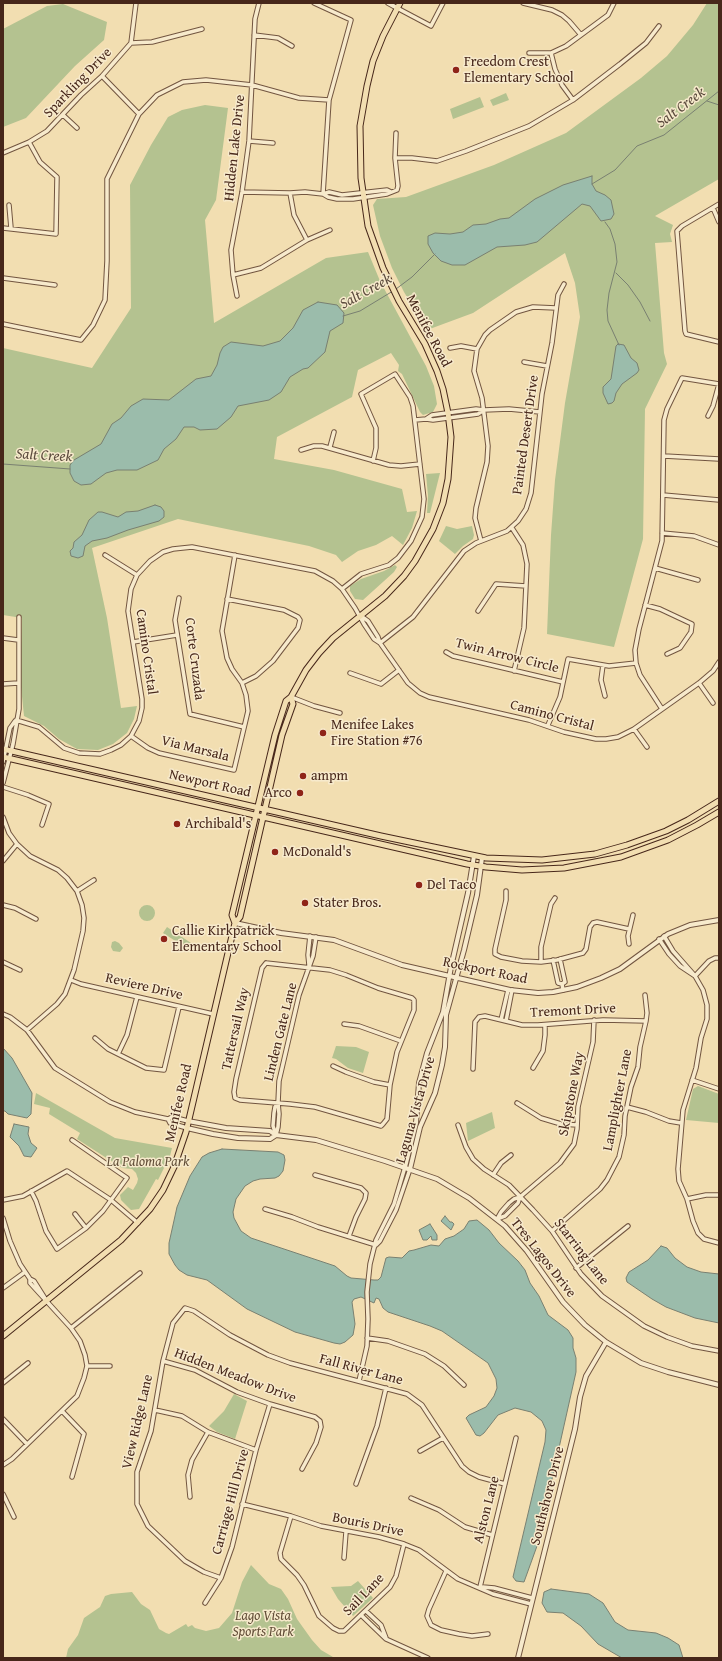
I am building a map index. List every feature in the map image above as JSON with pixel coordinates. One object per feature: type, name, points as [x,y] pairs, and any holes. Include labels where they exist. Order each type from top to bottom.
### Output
[{"type":"main road","name":"Menifee Road","points":[[235,923],[232,915],[277,727],[286,701],[291,697],[306,670],[319,653],[333,638],[385,596],[404,576],[415,561],[433,529],[443,503],[448,479],[451,446],[449,416],[437,371],[425,344],[383,268],[371,237],[362,195],[359,148],[362,110],[366,86],[373,61],[383,36],[399,6]]},
{"type":"main road","name":"Menifee Road","points":[[3,1336],[121,1240],[150,1209],[166,1184],[174,1167],[187,1128],[235,923],[240,917],[282,735],[293,704],[291,697]]},
{"type":"main road","name":"Newport Road","points":[[4,749],[482,858],[542,860],[595,854],[627,845],[666,831],[688,820],[719,801]]},
{"type":"main road","name":"Newport Road","points":[[5,758],[481,867],[522,870],[564,868],[621,857],[668,840],[719,812]]},
{"type":"street","name":"Sparkling Drive","points":[[3,153],[29,142],[47,131],[81,95],[102,76],[131,43],[136,3]]},
{"type":"street","name":"Hidden Lake Drive","points":[[237,296],[233,275],[231,250],[242,192],[249,141],[254,19],[259,3]]},
{"type":"street","points":[[314,3],[351,20],[329,100],[323,194]]},
{"type":"street","points":[[388,3],[399,6],[431,26],[443,3]]},
{"type":"street","points":[[523,3],[552,10],[562,15],[581,35]]},
{"type":"street","points":[[529,53],[551,53],[566,46],[608,15],[614,3]]},
{"type":"street","points":[[396,158],[437,161],[466,152],[529,126],[573,100],[646,43],[659,26]]},
{"type":"street","points":[[131,43],[152,42],[202,29]]},
{"type":"street","points":[[254,35],[278,38],[292,46]]},
{"type":"street","points":[[551,53],[554,69],[562,85],[573,100]]},
{"type":"street","points":[[102,76],[139,114]]},
{"type":"street","points":[[3,324],[81,340],[93,325],[105,300],[107,261],[107,179],[139,114],[157,95],[183,82],[206,80],[252,85],[299,98],[329,100]]},
{"type":"street","points":[[63,115],[77,128]]},
{"type":"street","points":[[323,194],[328,192],[342,195],[387,194],[397,190],[396,133]]},
{"type":"street","points":[[249,141],[273,144]]},
{"type":"street","points":[[3,228],[56,234],[57,177],[40,162],[29,142]]},
{"type":"street","points":[[242,192],[305,192],[323,194],[328,197],[342,200],[362,195]]},
{"type":"street","points":[[290,193],[294,215],[307,240]]},
{"type":"street","points":[[342,195],[342,200]]},
{"type":"street","points":[[719,204],[682,226],[677,231],[686,334],[719,342]]},
{"type":"street","points":[[9,205],[11,228]]},
{"type":"street","points":[[713,208],[719,222]]},
{"type":"street","points":[[233,275],[261,268],[307,240],[330,230]]},
{"type":"street","points":[[3,278],[55,284]]},
{"type":"street","name":"Painted Desert Drive","points":[[380,643],[412,617],[460,555],[481,541],[499,535],[512,528],[524,514],[529,499],[540,412],[558,295],[564,284]]},
{"type":"street","points":[[481,541],[475,518],[488,454],[484,410],[474,371],[477,350],[485,335],[490,330],[516,312],[533,307],[556,308]]},
{"type":"street","points":[[450,348],[460,346],[477,350]]},
{"type":"street","points":[[524,362],[547,366]]},
{"type":"street","points":[[342,589],[361,574],[389,565],[398,558],[410,541],[422,517],[424,508],[415,420],[410,397],[395,374],[361,394],[376,428],[376,448],[373,461]]},
{"type":"street","points":[[662,710],[644,683],[636,663],[636,641],[655,568],[662,533],[665,415],[682,378],[719,384],[713,406],[708,416]]},
{"type":"street","points":[[415,420],[426,418],[433,420],[449,416],[478,414],[484,410],[504,409],[540,412]]},
{"type":"street","points":[[330,447],[334,432]]},
{"type":"street","points":[[301,450],[314,446],[330,447],[389,465],[401,466],[420,464]]},
{"type":"street","points":[[664,456],[719,459]]},
{"type":"street","points":[[663,494],[719,500]]},
{"type":"street","points":[[512,528],[520,539],[525,552],[527,564],[524,628],[514,671]]},
{"type":"street","points":[[662,533],[694,536],[719,545]]},
{"type":"street","name":"Camino Cristal","points":[[16,720],[39,728],[64,748],[79,753],[88,754],[106,752],[121,745],[130,736],[139,721],[142,708],[142,699],[128,611],[131,589],[137,575],[144,566],[156,556],[173,549],[192,547],[315,571],[333,581],[342,589],[360,616],[368,621],[380,643],[408,683],[424,695],[548,725],[564,732],[596,739],[618,737],[634,729],[699,683],[713,671],[719,662]]},
{"type":"street","points":[[105,555],[137,575]]},
{"type":"street","points":[[235,555],[223,625],[227,658],[232,669],[242,683],[248,703],[248,711],[244,727]]},
{"type":"street","points":[[655,568],[698,580]]},
{"type":"street","points":[[478,611],[496,584],[526,586]]},
{"type":"street","name":"Corte Cruzada","points":[[179,598],[175,620],[190,714],[244,727]]},
{"type":"street","points":[[227,599],[284,610],[293,614],[300,620],[298,628],[273,661],[256,676],[242,683]]},
{"type":"street","points":[[645,605],[660,609],[692,624],[691,632],[680,648],[667,654]]},
{"type":"street","points":[[5,758],[12,751],[16,729],[19,698],[19,617]]},
{"type":"street","points":[[133,642],[177,636]]},
{"type":"street","points":[[3,638],[18,640]]},
{"type":"street","name":"Twin Arrow Circle","points":[[446,652],[453,656],[563,682]]},
{"type":"street","points":[[548,725],[560,697],[568,659],[616,666],[636,663]]},
{"type":"street","points":[[603,665],[601,680],[605,696]]},
{"type":"street","points":[[350,673],[381,684],[398,670]]},
{"type":"street","points":[[3,684],[18,683]]},
{"type":"street","points":[[699,683],[713,703]]},
{"type":"street","points":[[291,697],[314,706],[340,713]]},
{"type":"street","points":[[3,783],[5,758],[4,749],[10,728],[16,720]]},
{"type":"street","name":"Via Marsala","points":[[130,736],[148,748],[159,753],[234,770],[244,727]]},
{"type":"street","points":[[634,729],[647,747]]},
{"type":"street","points":[[3,788],[28,794],[49,804],[42,825]]},
{"type":"street","points":[[3,817],[9,833],[17,844],[30,856],[58,870],[67,878],[77,891],[82,905],[84,918],[83,931],[71,980],[65,994],[57,1004],[27,1030]]},
{"type":"street","points":[[3,861],[17,844]]},
{"type":"street","name":"Laguna Vista Drive","points":[[407,1168],[415,1130],[418,1092],[424,1061],[443,1012],[451,967],[468,893],[474,856]]},
{"type":"street","name":"Laguna Vista Drive","points":[[358,1381],[367,1338],[368,1274],[376,1240],[394,1204],[420,1127],[433,1098],[439,1078],[445,1047],[446,1015],[475,901],[482,858]]},
{"type":"street","points":[[77,891],[94,880]]},
{"type":"street","points":[[506,891],[506,900],[494,949],[495,954],[501,957],[515,960],[541,962],[560,959],[583,953],[586,949],[590,927],[593,923],[598,922],[629,929]]},
{"type":"street","points":[[541,962],[541,947],[551,904],[555,898]]},
{"type":"street","points":[[3,905],[15,908],[36,919]]},
{"type":"street","points":[[629,944],[628,936],[632,915]]},
{"type":"street","name":"Rockport Road","points":[[235,923],[271,931],[316,937],[348,944],[402,965],[510,990],[538,993],[577,987],[601,978],[620,969],[664,936],[690,925],[719,920]]},
{"type":"street","name":"Linden Gate Lane","points":[[310,936],[308,952],[310,966]]},
{"type":"street","points":[[664,936],[673,952],[695,976],[703,990],[707,1005],[707,1019],[683,1110],[681,1123],[679,1181],[687,1198],[698,1233],[704,1239],[719,1243]]},
{"type":"street","name":"Linden Gate Lane","points":[[276,1135],[274,1113],[275,1107],[278,1103],[279,1081],[299,995],[310,966],[316,937]]},
{"type":"street","points":[[659,939],[669,954],[695,976]]},
{"type":"street","points":[[308,952],[314,952]]},
{"type":"street","points":[[695,976],[709,961],[719,958]]},
{"type":"street","points":[[560,959],[565,982],[562,984],[563,990]]},
{"type":"street","points":[[678,963],[681,959]]},
{"type":"street","points":[[553,960],[558,983],[562,984]]},
{"type":"street","points":[[3,962],[20,970]]},
{"type":"street","name":"Tattersail Way","points":[[278,1103],[240,1100],[235,1098],[234,1092],[236,1078],[263,965],[270,962],[310,966]]},
{"type":"street","points":[[278,1103],[315,1108],[381,1126],[387,1119],[390,1085],[401,1041],[414,1010],[414,1000],[412,998],[378,988],[338,972],[310,966]]},
{"type":"street","points":[[556,974],[563,973]]},
{"type":"street","name":"Reviere Drive","points":[[71,980],[81,984],[213,1014]]},
{"type":"street","points":[[501,1020],[510,990]]},
{"type":"street","points":[[506,1021],[510,990]]},
{"type":"street","name":"Lamplighter Lane","points":[[552,1231],[591,1198],[607,1180],[619,1157],[622,1146],[627,1107],[631,1087],[638,1067],[640,1047],[646,1021],[647,1013],[645,995]]},
{"type":"street","points":[[118,1054],[127,1035],[137,997]]},
{"type":"street","points":[[504,1006],[509,1007]]},
{"type":"street","points":[[95,1038],[108,1049],[146,1068],[164,1070],[179,1007]]},
{"type":"street","points":[[3,1014],[10,1017],[27,1030],[50,1062],[61,1073],[122,1108],[168,1119],[172,1117],[188,1121]]},
{"type":"street","name":"Tremont Drive","points":[[473,1068],[475,1022],[479,1017],[485,1016],[522,1024],[545,1025],[594,1020],[646,1021]]},
{"type":"street","name":"Skipstone Way","points":[[498,1219],[501,1212],[514,1198],[520,1197],[560,1163],[574,1144],[578,1107],[593,1042],[594,1020]]},
{"type":"street","points":[[344,1024],[359,1026],[401,1041]]},
{"type":"street","points":[[533,1068],[543,1051],[545,1025]]},
{"type":"street","points":[[333,1066],[374,1082],[390,1085]]},
{"type":"street","points":[[692,1080],[719,1089]]},
{"type":"street","points":[[517,1103],[541,1118],[561,1124],[577,1125]]},
{"type":"street","points":[[627,1107],[640,1110],[669,1121],[681,1123]]},
{"type":"street","points":[[168,1119],[170,1123],[187,1128]]},
{"type":"street","name":"Tres Lagos Drive","points":[[188,1121],[226,1128],[270,1131],[276,1135],[316,1140],[407,1168],[437,1180],[457,1190],[498,1219],[526,1251],[563,1302],[585,1325],[606,1342],[641,1362],[668,1372],[719,1384]]},
{"type":"street","name":"Starring Lane","points":[[458,1125],[466,1147],[473,1159],[493,1175],[509,1185],[552,1231],[576,1268],[587,1282],[602,1296],[644,1326],[667,1337],[692,1346],[719,1351]]},
{"type":"street","name":"Tres Lagos Drive","points":[[187,1128],[238,1138],[270,1139],[276,1135]]},
{"type":"street","points":[[31,1191],[46,1231],[57,1249],[95,1220],[127,1178],[72,1140]]},
{"type":"street","points":[[493,1175],[501,1163],[511,1155]]},
{"type":"street","points":[[3,1200],[23,1196],[67,1171],[111,1200],[138,1223]]},
{"type":"street","points":[[315,1175],[361,1188],[366,1193],[365,1199],[349,1236]]},
{"type":"street","points":[[687,1198],[706,1195],[719,1195]]},
{"type":"street","points":[[265,1210],[292,1217],[318,1227],[376,1245]]},
{"type":"street","points":[[75,1214],[86,1228]]},
{"type":"street","points":[[3,1218],[10,1241],[25,1272],[30,1279],[34,1281],[47,1300],[80,1341],[87,1366],[77,1396],[12,1459],[3,1465]]},
{"type":"street","points":[[576,1268],[628,1226]]},
{"type":"street","points":[[3,1288],[25,1272]]},
{"type":"street","points":[[71,1328],[140,1273]]},
{"type":"street","name":"View Ridge Lane","points":[[185,1308],[174,1322],[163,1361],[151,1431],[137,1472],[137,1504],[148,1526],[185,1561],[204,1572],[221,1578]]},
{"type":"street","name":"Fall River Lane","points":[[185,1308],[194,1311],[230,1335],[268,1355],[290,1363],[407,1394],[422,1405],[456,1459],[469,1472],[478,1477],[505,1484]]},
{"type":"street","points":[[367,1338],[388,1342],[425,1354],[444,1366],[464,1385]]},
{"type":"street","name":"Southshore Drive","points":[[518,1658],[575,1430],[580,1397],[586,1376],[606,1342]]},
{"type":"street","name":"Hidden Meadow Drive","points":[[163,1361],[195,1370],[237,1392],[270,1404],[315,1417],[320,1421],[321,1427],[316,1443],[302,1469]]},
{"type":"street","points":[[3,1383],[28,1363]]},
{"type":"street","points":[[87,1366],[110,1366]]},
{"type":"street","points":[[356,1484],[377,1426],[386,1388]]},
{"type":"street","name":"Carriage Hill Drive","points":[[205,1603],[221,1578],[232,1547],[256,1450],[270,1404]]},
{"type":"street","points":[[155,1410],[182,1416],[208,1432],[256,1450]]},
{"type":"street","points":[[62,1411],[84,1434],[72,1477]]},
{"type":"street","points":[[3,1419],[27,1444]]},
{"type":"street","points":[[190,1497],[188,1475],[192,1460],[208,1432]]},
{"type":"street","points":[[420,1451],[443,1438]]},
{"type":"street","name":"Alston Lane","points":[[480,1587],[516,1438]]},
{"type":"street","points":[[3,1494],[14,1517]]},
{"type":"street","points":[[411,1498],[439,1510],[465,1527],[492,1535]]},
{"type":"street","name":"Bouris Drive","points":[[242,1504],[291,1516],[321,1526],[346,1532],[379,1537],[404,1544],[419,1550],[458,1579],[498,1595],[531,1604]]},
{"type":"street","name":"Sail Lane","points":[[291,1516],[280,1553],[281,1559],[297,1575],[319,1616],[339,1631],[344,1631],[390,1587],[396,1576],[404,1544]]},
{"type":"street","points":[[344,1558],[346,1532]]},
{"type":"street","points":[[446,1571],[428,1609],[427,1616],[431,1625],[442,1630],[459,1634],[472,1636],[488,1634]]},
{"type":"street","name":"Bouris Drive","points":[[480,1587],[532,1598]]},
{"type":"street","points":[[498,1595],[499,1590]]},
{"type":"street","points":[[366,1611],[381,1625],[386,1639]]},
{"type":"street","points":[[361,1615],[386,1639],[428,1658]]},
{"type":"street","points":[[372,1625],[376,1621]]},
{"type":"green space","points":[[707,3],[719,3],[719,179],[655,216],[673,225],[670,234],[672,242],[655,243],[664,353],[667,364],[645,409],[643,539],[614,647],[547,634],[555,480],[565,403],[580,317],[575,283],[565,253],[473,313],[427,330],[404,292],[392,268],[380,236],[373,205],[377,199],[406,197],[494,165],[566,133],[641,78],[667,56],[693,25]]},
{"type":"green space","points":[[63,4],[107,22],[104,40],[75,66],[26,118],[3,127],[3,29],[47,6]]},
{"type":"green space","points":[[506,93],[509,100],[493,106],[490,100]]},
{"type":"green space","points":[[480,97],[484,107],[453,119],[450,109]]},
{"type":"green space","points":[[205,105],[228,108],[216,200],[205,220],[214,323],[326,258],[368,252],[380,281],[426,366],[434,386],[437,404],[433,412],[423,415],[420,412],[402,374],[398,371],[399,365],[391,353],[358,370],[352,397],[277,437],[274,459],[334,470],[402,489],[407,512],[417,511],[412,528],[403,545],[392,536],[376,545],[358,551],[342,562],[336,555],[309,546],[178,519],[92,548],[107,618],[121,708],[137,706],[134,719],[127,733],[113,744],[98,750],[77,749],[59,739],[44,726],[24,716],[20,677],[22,618],[3,615],[3,348],[92,368],[131,308],[130,185],[168,117],[182,110]]},
{"type":"green space","points":[[440,473],[430,513],[427,513],[428,496],[426,474]]},
{"type":"green space","points":[[446,526],[457,529],[472,526],[474,535],[473,539],[455,554],[439,541]]},
{"type":"green space","points":[[395,565],[397,567],[394,572],[363,600],[355,599],[350,591],[350,586],[361,579],[384,571]]},
{"type":"green space","points":[[147,905],[154,910],[155,913],[150,920],[147,921],[140,916],[139,913],[144,906]]},
{"type":"green space","points":[[167,927],[194,945],[191,951],[163,933]]},
{"type":"green space","points":[[115,941],[119,943],[123,948],[120,952],[113,951],[111,947],[112,942]]},
{"type":"green space","points":[[336,1046],[356,1047],[369,1052],[363,1073],[348,1068],[336,1059],[332,1058]]},
{"type":"green space","points":[[698,1086],[719,1094],[719,1123],[686,1120],[693,1089]]},
{"type":"green space","name":"La Paloma Park","points":[[36,1093],[115,1138],[172,1148],[170,1156],[158,1180],[156,1179],[139,1209],[131,1210],[121,1200],[120,1195],[128,1187],[133,1190],[138,1179],[136,1173],[132,1169],[122,1168],[77,1139],[80,1133],[49,1114],[50,1108],[34,1104]]},
{"type":"green space","points":[[492,1112],[495,1128],[468,1141],[466,1123]]},
{"type":"green space","points":[[234,1394],[247,1401],[235,1439],[217,1432],[209,1426],[224,1411]]},
{"type":"green space","name":"Lago Vista Sports Park","points":[[251,1565],[269,1584],[281,1589],[288,1599],[297,1619],[321,1650],[333,1657],[357,1657],[66,1658],[68,1649],[78,1635],[84,1618],[100,1607],[105,1596],[111,1594],[132,1592],[141,1604],[150,1610],[159,1629],[169,1634],[186,1624],[188,1627],[192,1625],[195,1628],[206,1631],[219,1628],[232,1613],[242,1582]]},
{"type":"green space","points":[[358,1581],[373,1598],[353,1616],[338,1599],[331,1587],[351,1586]]},
{"type":"shaded area","points":[[592,176],[592,184],[596,191],[605,195],[611,200],[614,214],[611,219],[601,221],[590,206],[582,204],[537,242],[525,245],[497,247],[465,265],[452,265],[441,261],[433,253],[428,244],[428,236],[435,233],[450,234],[463,232],[473,225],[486,224],[500,219],[509,218],[535,199],[563,185]]},
{"type":"shaded area","points":[[318,302],[337,305],[344,313],[343,323],[330,331],[325,352],[308,368],[303,369],[290,377],[281,392],[269,400],[238,406],[231,417],[217,429],[200,430],[194,427],[184,427],[176,439],[164,449],[158,460],[137,470],[117,470],[106,473],[91,484],[81,485],[74,481],[70,473],[70,465],[74,460],[101,444],[112,424],[121,418],[131,406],[143,399],[169,400],[196,379],[211,376],[217,365],[223,347],[231,342],[263,346],[280,341],[293,328],[303,310]]},
{"type":"shaded area","points":[[618,344],[624,345],[631,358],[637,363],[639,370],[622,384],[616,393],[614,401],[608,404],[603,393],[603,387],[611,379],[616,346]]},
{"type":"shaded area","points":[[155,505],[161,507],[164,511],[164,517],[159,521],[107,538],[92,541],[85,546],[83,556],[78,558],[71,556],[70,551],[73,548],[74,542],[82,535],[89,520],[98,512],[118,517],[126,512],[138,511]]},
{"type":"shaded area","points":[[3,1048],[12,1058],[32,1093],[31,1114],[27,1118],[8,1114],[3,1111]]},
{"type":"shaded area","points":[[14,1124],[29,1127],[28,1134],[31,1143],[37,1148],[31,1157],[24,1156],[19,1146],[10,1137]]},
{"type":"shaded area","points":[[222,1149],[278,1152],[284,1155],[285,1160],[283,1171],[279,1176],[275,1178],[253,1181],[245,1186],[236,1199],[233,1212],[234,1218],[241,1231],[251,1238],[335,1266],[351,1278],[378,1280],[381,1277],[386,1258],[402,1258],[409,1251],[431,1245],[439,1246],[445,1239],[454,1236],[464,1229],[469,1221],[477,1220],[489,1230],[499,1243],[518,1261],[525,1270],[530,1283],[539,1296],[548,1315],[568,1330],[573,1338],[573,1348],[576,1358],[576,1372],[537,1546],[524,1582],[516,1581],[513,1577],[545,1442],[546,1430],[542,1421],[531,1412],[515,1408],[498,1415],[484,1433],[480,1436],[476,1435],[466,1418],[486,1407],[494,1396],[497,1388],[496,1379],[488,1363],[442,1331],[388,1312],[383,1308],[379,1299],[376,1298],[374,1303],[361,1297],[354,1299],[352,1302],[355,1324],[353,1335],[345,1342],[340,1344],[295,1332],[247,1309],[207,1280],[187,1275],[179,1270],[169,1254],[169,1243],[177,1207],[190,1176],[202,1157]]},
{"type":"shaded area","points":[[445,1216],[454,1224],[451,1230],[441,1221]]},
{"type":"shaded area","points":[[430,1224],[437,1235],[437,1240],[432,1240],[431,1236],[427,1240],[423,1240],[419,1230]]},
{"type":"shaded area","points":[[661,1246],[667,1248],[675,1258],[687,1267],[701,1272],[719,1274],[719,1323],[695,1318],[666,1307],[627,1282],[626,1278],[629,1272],[648,1260]]},
{"type":"shaded area","points":[[551,1589],[589,1594],[603,1603],[615,1622],[628,1630],[656,1633],[668,1638],[679,1645],[683,1658],[622,1658],[598,1644],[581,1626],[563,1613],[547,1612],[542,1603],[544,1592]]},
{"type":"waterway","name":"Salt Creek","points":[[592,184],[615,170],[637,146],[664,135],[719,91]]},
{"type":"waterway","points":[[707,101],[719,105]]},
{"type":"waterway","points":[[605,222],[610,229],[615,244],[617,262],[609,293],[607,310],[608,321],[619,345]]},
{"type":"waterway","name":"Salt Creek","points":[[396,289],[412,277],[435,254]]},
{"type":"waterway","points":[[616,273],[628,285],[640,302],[650,321]]},
{"type":"waterway","name":"Salt Creek","points":[[343,316],[360,311],[393,291]]},
{"type":"waterway","name":"Salt Creek","points":[[3,464],[70,469]]},
{"type":"place","name":"Freedom Crest Elementary School","points":[[456,70]]},
{"type":"place","name":"Menifee Lakes Fire Station #76","points":[[323,733]]},
{"type":"place","name":"ampm","points":[[303,776]]},
{"type":"place","name":"Arco","points":[[300,793]]},
{"type":"place","name":"Archibald's","points":[[177,824]]},
{"type":"place","name":"McDonald's","points":[[275,852]]},
{"type":"place","name":"Del Taco","points":[[419,885]]},
{"type":"place","name":"Stater Bros.","points":[[305,903]]},
{"type":"place","name":"Callie Kirkpatrick Elementary School","points":[[164,939]]}]
